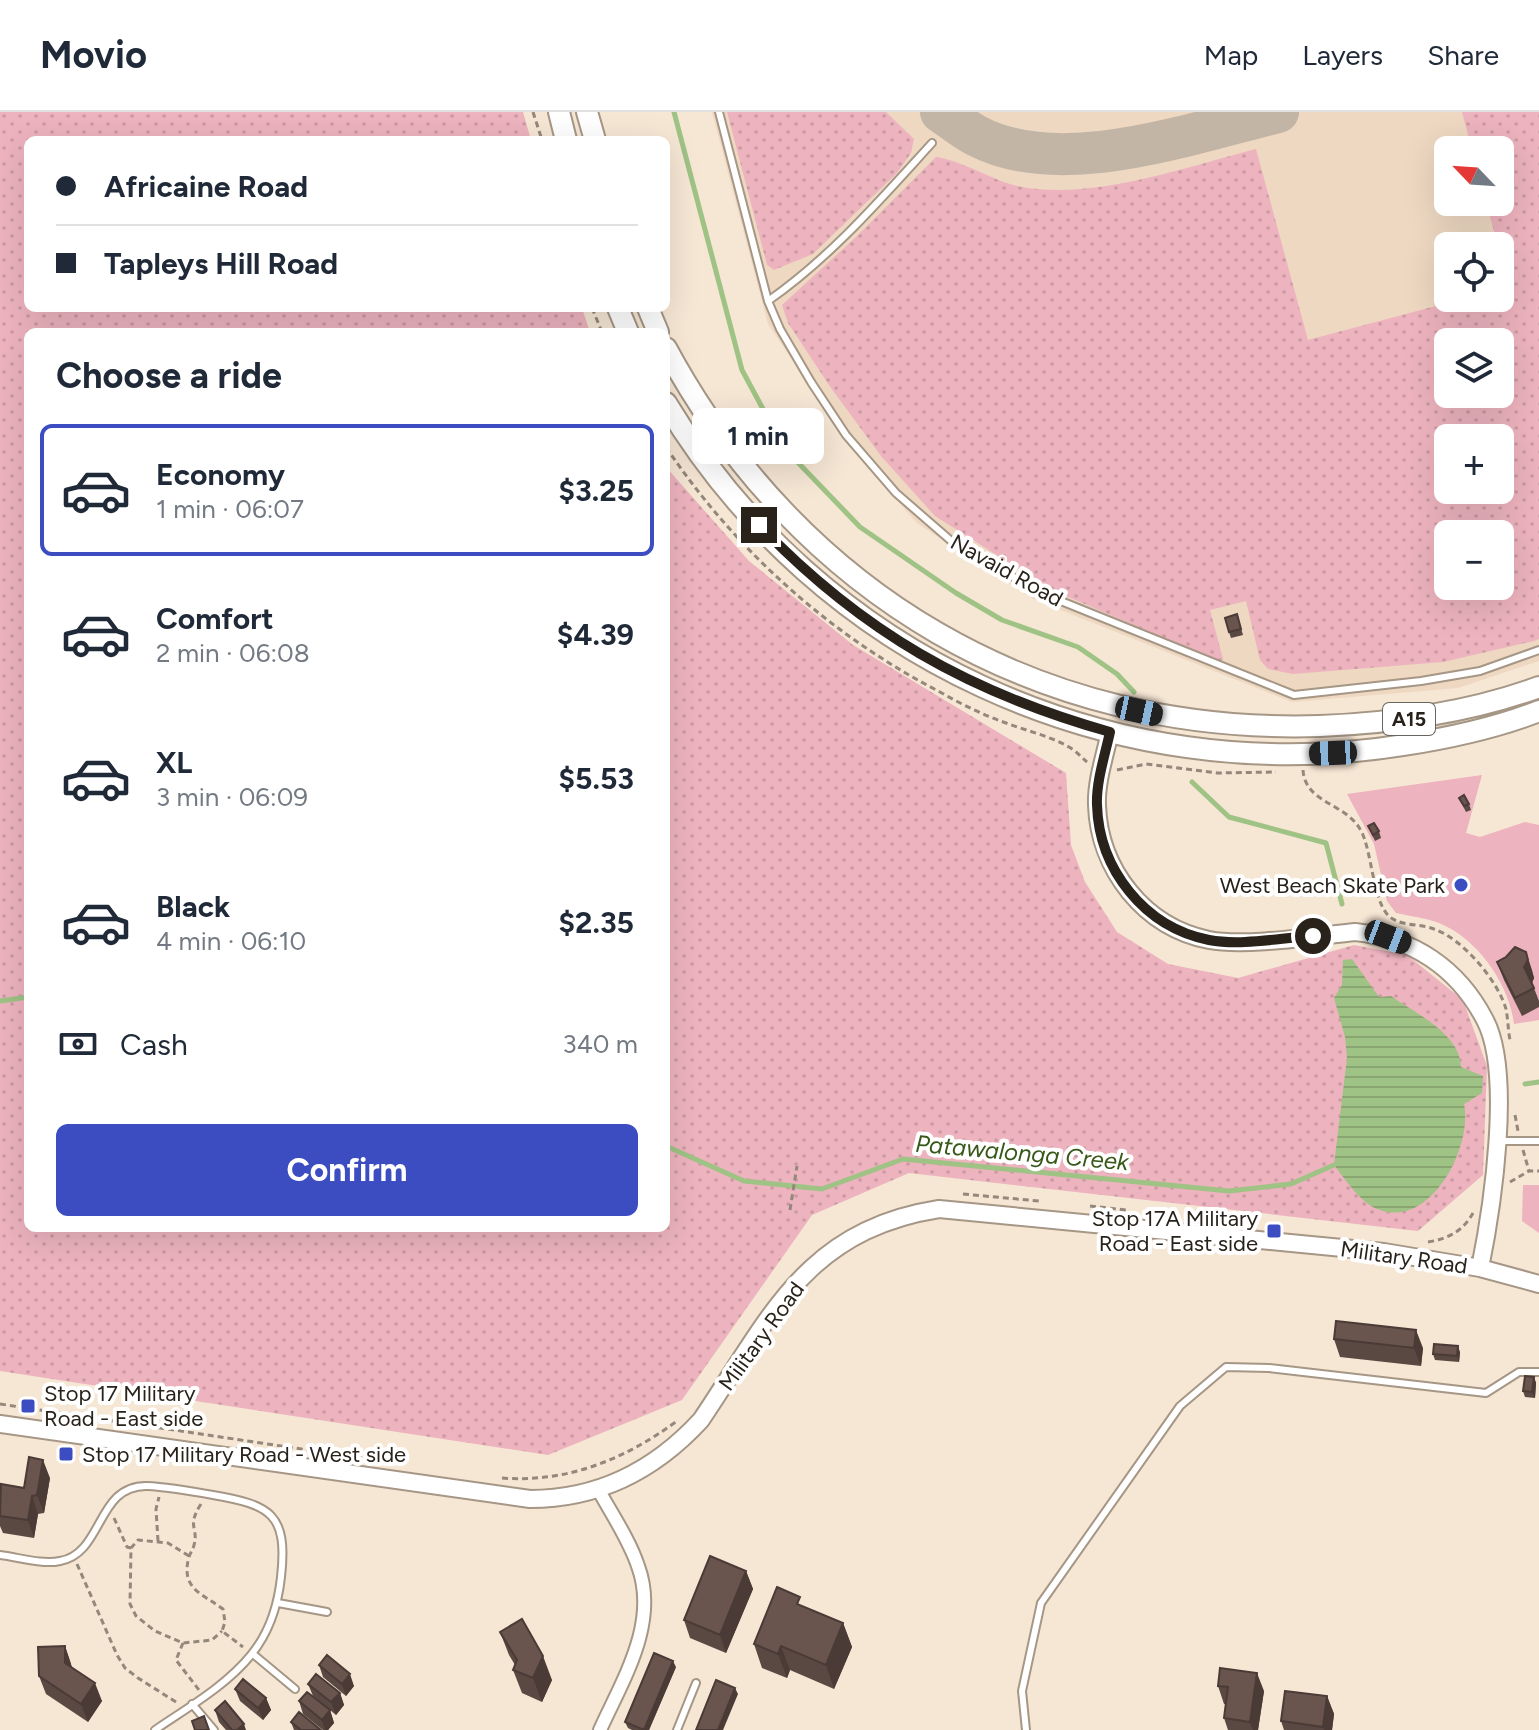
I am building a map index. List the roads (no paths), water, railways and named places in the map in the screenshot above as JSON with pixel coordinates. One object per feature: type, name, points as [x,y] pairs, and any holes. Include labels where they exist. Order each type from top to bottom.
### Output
[{"type":"main road","points":[[559,112],[565,136]]},
{"type":"main road","points":[[587,112],[594,136]]},
{"type":"main road","name":"A15","points":[[670,355],[722,440],[788,517],[877,594],[936,632],[1010,671],[1118,706],[1160,715],[1231,725],[1275,727],[1371,724],[1426,717],[1482,705],[1539,687]]},
{"type":"main road","name":"A15","points":[[670,409],[699,453],[743,509],[791,558],[846,605],[916,653],[1024,706],[1149,742],[1284,755],[1377,749],[1442,739],[1539,711]]},
{"type":"main road","points":[[1010,671],[1039,693],[1110,720],[1110,732]]},
{"type":"street","points":[[1110,732],[1096,801],[1109,862],[1123,885],[1142,906],[1166,924],[1209,940],[1234,942],[1355,932],[1388,937],[1413,946],[1455,976],[1486,1021],[1497,1071],[1493,1197],[1480,1268]]},
{"type":"street","name":"Military Road","points":[[0,1424],[530,1499],[570,1496],[621,1481],[645,1468],[684,1438],[701,1420],[788,1291],[825,1254],[865,1229],[915,1213],[939,1209],[1384,1252],[1480,1268],[1539,1284]]},
{"type":"street","points":[[598,1489],[638,1565],[646,1600],[641,1635],[600,1730]]},
{"type":"lane","name":"Navaid Road","points":[[719,112],[768,301],[803,369],[846,435],[896,493],[957,546],[1046,595],[1294,695],[1480,671],[1539,650]]},
{"type":"lane","points":[[768,301],[813,267],[879,202],[932,143]]},
{"type":"lane","points":[[1497,1141],[1539,1141]]},
{"type":"lane","points":[[1026,1730],[1022,1691],[1041,1603],[1180,1406],[1226,1367],[1269,1368],[1486,1393],[1519,1372],[1539,1372]]},
{"type":"lane","points":[[0,1555],[52,1562],[73,1556],[89,1541],[112,1500],[127,1490],[143,1486],[236,1499],[264,1508],[273,1517],[279,1528],[282,1565],[278,1603],[253,1654],[203,1696],[155,1730]]},
{"type":"lane","points":[[278,1603],[327,1612]]},
{"type":"lane","points":[[253,1654],[295,1689]]},
{"type":"lane","points":[[677,1730],[696,1683]]},
{"type":"lane","points":[[189,1706],[214,1730]]},
{"type":"waterway","points":[[674,112],[742,370],[784,448],[860,527],[956,593],[1002,620],[1078,647],[1117,674],[1134,692]]},
{"type":"waterway","points":[[1192,782],[1229,817],[1326,843],[1342,904]]},
{"type":"waterway","name":"Patawalonga Creek","points":[[0,1001],[24,998]]},
{"type":"waterway","points":[[1525,1084],[1539,1082]]},
{"type":"waterway","name":"Patawalonga Creek","points":[[670,1148],[744,1181],[822,1189],[903,1159],[1229,1191],[1291,1184],[1334,1165]]},
{"type":"place","name":"West Beach Skate Park","points":[[1461,885]]},
{"type":"place","name":"Stop 17A Military Road - East side","points":[[1274,1231]]},
{"type":"place","name":"Stop 17 Military Road - East side","points":[[28,1406]]},
{"type":"place","name":"Stop 17 Military Road - West side","points":[[66,1454]]}]
